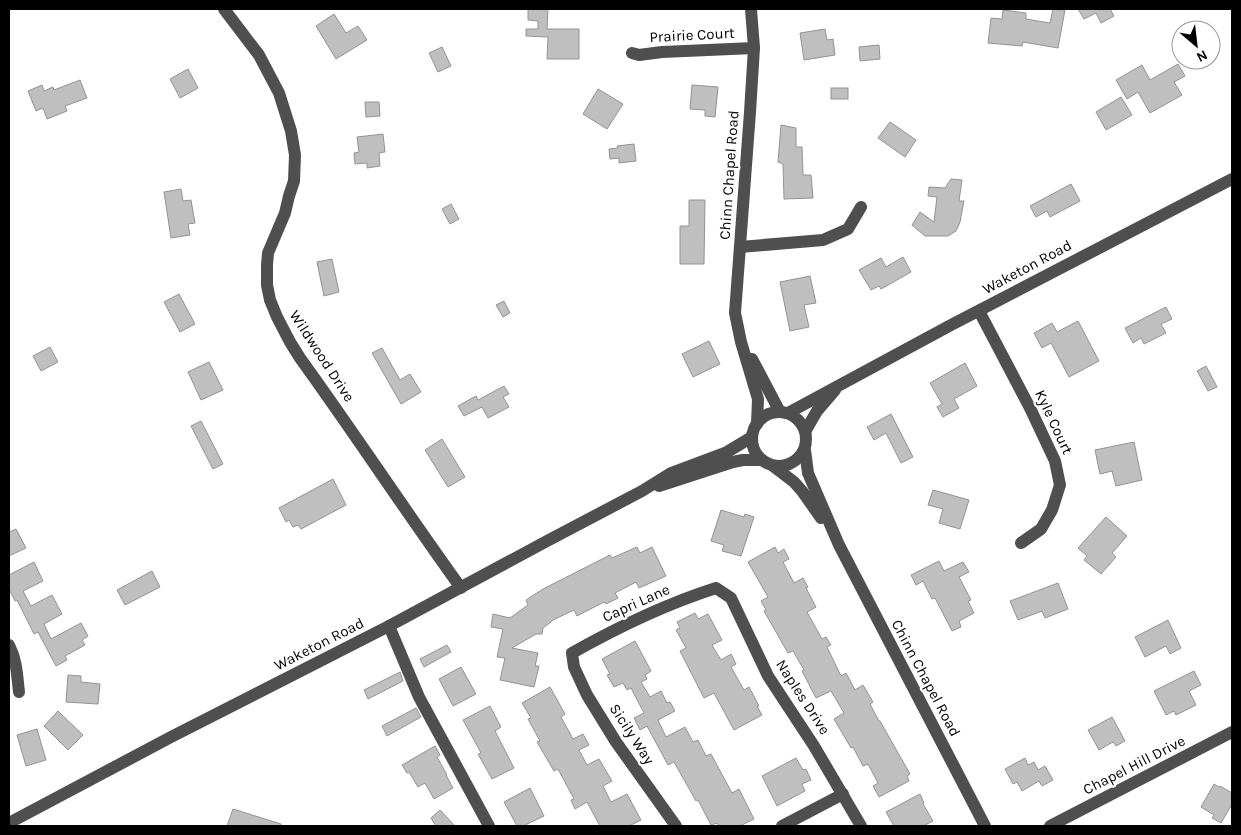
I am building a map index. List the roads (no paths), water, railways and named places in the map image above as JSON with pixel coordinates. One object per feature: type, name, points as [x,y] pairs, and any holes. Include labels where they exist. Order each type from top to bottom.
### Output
[{"type":"street","name":"Wildwood Drive","points":[[224,9],[259,55],[279,93],[291,131],[295,155],[294,181],[285,213],[268,254],[267,285],[270,300],[300,358],[415,524],[462,588]]},
{"type":"street","name":"Chinn Chapel Road","points":[[751,9],[754,48],[735,313],[741,342],[758,399],[757,424]]},
{"type":"street","name":"Prairie Court","points":[[632,52],[639,55],[662,52],[754,48]]},
{"type":"street","name":"Waketon Road","points":[[784,412],[838,386],[1232,179]]},
{"type":"street","points":[[740,247],[823,240],[848,229],[861,208]]},
{"type":"street","name":"Kyle Court","points":[[978,311],[1047,444],[1055,461],[1060,485],[1052,510],[1041,529],[1021,543]]},
{"type":"street","name":"Chinn Chapel Road","points":[[741,342],[784,412]]},
{"type":"street","name":"Waketon Road","points":[[806,430],[817,411],[838,386]]},
{"type":"street","points":[[784,412],[798,419],[806,430],[807,444],[797,460],[791,464],[779,467],[767,463],[754,450],[752,437],[757,424],[767,415],[784,412]]},
{"type":"street","name":"Waketon Road","points":[[9,823],[171,737],[462,588],[642,491],[671,473],[727,452],[752,437]]},
{"type":"street","name":"Chinn Chapel Road","points":[[805,450],[808,473],[839,545],[985,826]]},
{"type":"street","name":"Waketon Road","points":[[642,491],[732,462],[742,460],[767,463]]},
{"type":"street","name":"Chinn Chapel Road","points":[[767,463],[794,482],[802,491],[839,545]]},
{"type":"street","name":"Capri Lane","points":[[572,653],[609,632],[694,595],[716,588]]},
{"type":"street","name":"Naples Drive","points":[[716,588],[731,598],[768,676],[814,746],[861,826]]},
{"type":"street","points":[[389,626],[420,697],[489,826]]},
{"type":"street","points":[[9,645],[16,665],[19,692]]},
{"type":"street","name":"Sicily Way","points":[[572,653],[574,667],[587,695],[616,742],[676,826]]},
{"type":"street","name":"Chapel Hill Drive","points":[[1050,826],[1232,732]]},
{"type":"street","points":[[782,826],[843,794]]}]
